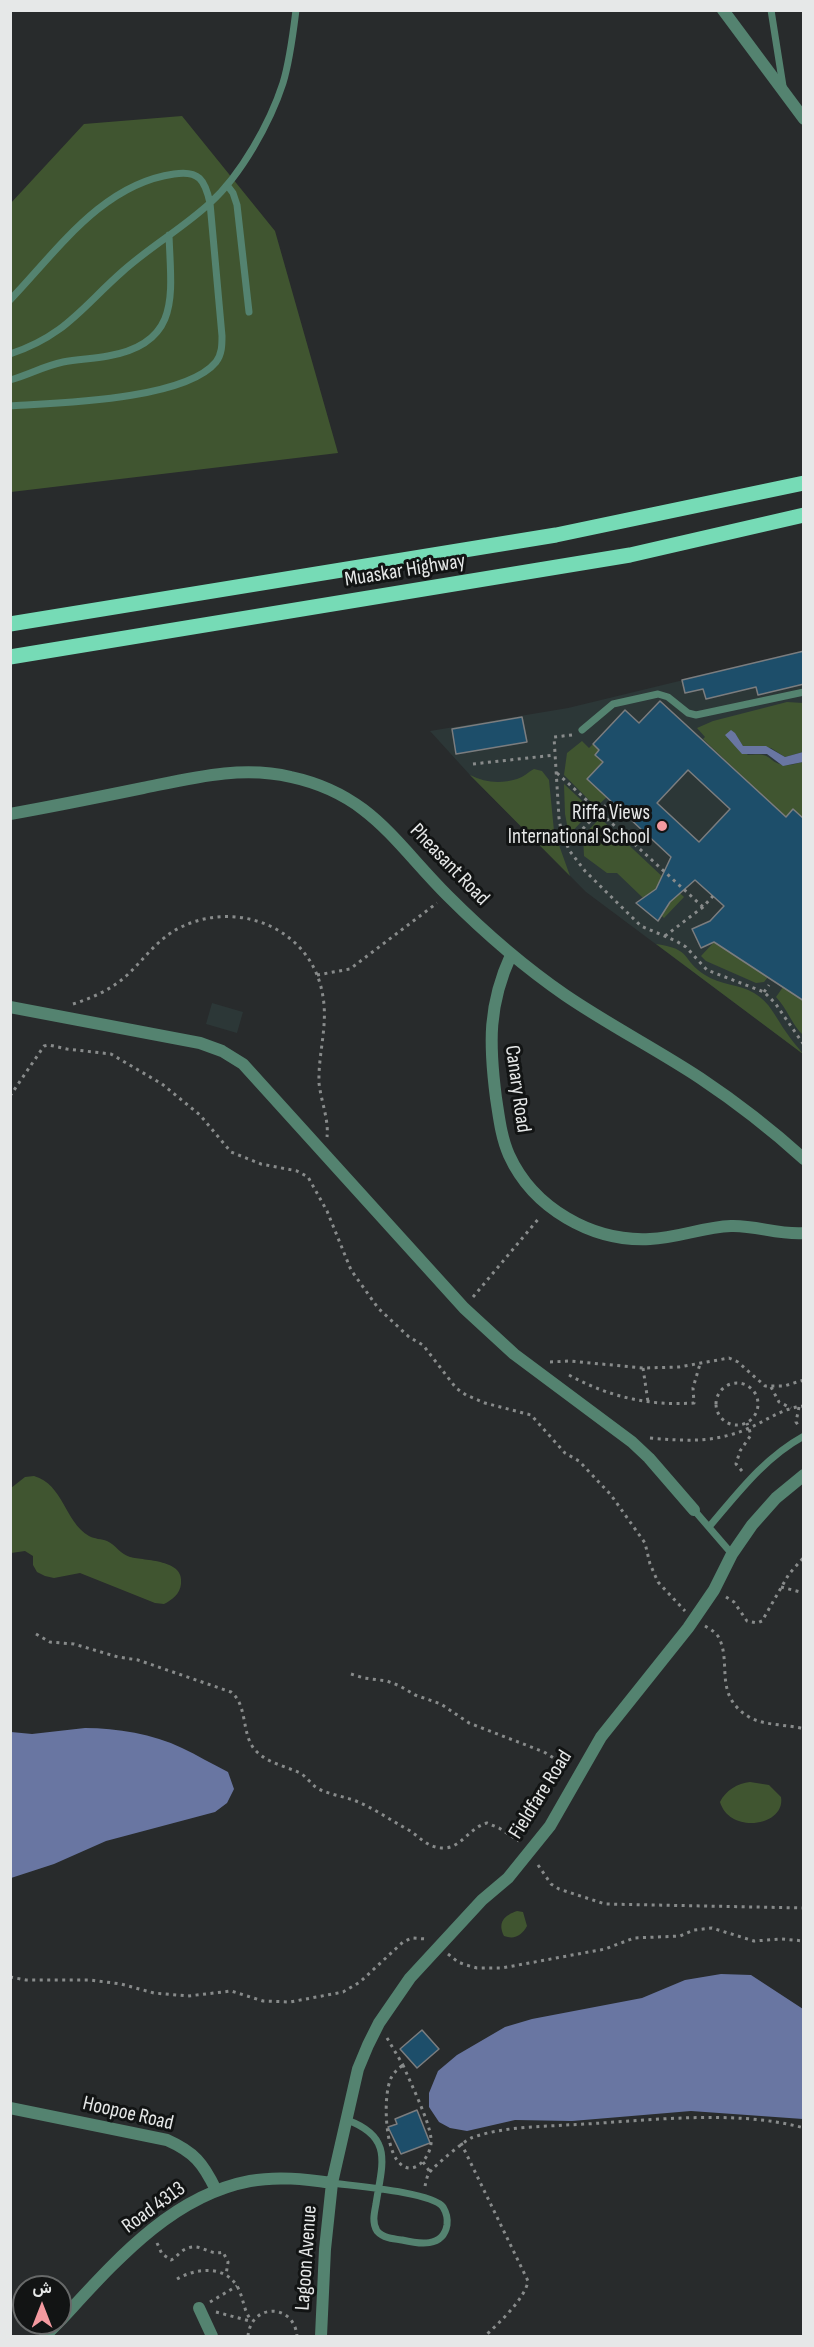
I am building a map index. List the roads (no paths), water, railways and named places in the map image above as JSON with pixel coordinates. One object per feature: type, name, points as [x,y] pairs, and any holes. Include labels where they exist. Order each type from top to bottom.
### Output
[{"type":"main road","name":"Muaskar Highway","points":[[10,624],[556,536],[804,483]]},
{"type":"main road","name":"Muaskar Highway","points":[[10,657],[630,555],[804,515]]},
{"type":"street","points":[[723,10],[804,119]]},
{"type":"street","name":"Pheasant Road","points":[[10,814],[228,772],[289,776],[328,788],[364,809],[392,833],[447,895],[511,955],[567,997],[701,1079],[804,1159]]},
{"type":"street","name":"Canary Road","points":[[511,955],[495,999],[491,1028],[491,1058],[500,1126],[506,1147],[516,1168],[525,1182],[549,1206],[578,1225],[629,1239],[664,1238],[714,1227],[732,1226],[804,1233]]},
{"type":"street","points":[[10,1007],[200,1043],[222,1051],[253,1073],[464,1308],[530,1366],[632,1442],[694,1510]]},
{"type":"street","name":"Fieldfare Road","points":[[332,2183],[358,2069],[379,2023],[410,1978],[482,1900],[508,1878],[530,1853],[567,1799],[578,1776],[607,1729],[714,1590],[732,1554],[764,1511],[791,1484],[804,1475]]},
{"type":"street","name":"Hoopoe Road","points":[[10,2108],[166,2140],[196,2157],[207,2170],[216,2190]]},
{"type":"street","name":"Road 4313","points":[[72,2309],[128,2251],[151,2231],[180,2208],[216,2190],[251,2181],[285,2178],[332,2183]]},
{"type":"street","name":"Lagoon Avenue","points":[[321,2337],[325,2249],[332,2183]]},
{"type":"street","points":[[199,2308],[212,2337]]},
{"type":"lane","points":[[10,354],[49,338],[72,321],[135,261],[210,203],[227,185],[266,122],[283,83],[296,10]]},
{"type":"lane","points":[[771,10],[783,89]]},
{"type":"lane","points":[[10,300],[81,224],[99,208],[132,187],[148,179],[171,174],[199,176],[204,182],[210,203],[222,336],[222,350],[216,361],[187,381],[121,397],[10,406]]},
{"type":"lane","points":[[227,185],[237,205],[249,312]]},
{"type":"lane","points":[[10,380],[64,362],[133,350],[149,341],[161,330],[168,316],[169,235]]},
{"type":"lane","points":[[582,730],[613,704],[658,694],[668,697],[688,713],[696,715],[804,692]]},
{"type":"lane","points":[[709,1527],[750,1478],[770,1459],[804,1435]]},
{"type":"lane","points":[[694,1510],[732,1554]]},
{"type":"lane","points":[[332,2183],[378,2189],[421,2196],[436,2200],[445,2210],[447,2223],[442,2235],[432,2243],[425,2244],[384,2237],[376,2231],[374,2218],[378,2189],[382,2159],[380,2146],[369,2130],[347,2120]]},
{"type":"water","points":[[731,730],[743,746],[766,746],[785,757],[803,752],[803,762],[783,766],[767,754],[742,754],[725,735]]},
{"type":"water","points":[[85,1728],[135,1733],[171,1743],[228,1772],[234,1789],[227,1803],[215,1812],[106,1841],[54,1864],[11,1878],[11,1732],[32,1734]]},
{"type":"water","points":[[721,1974],[751,1975],[803,2009],[803,2119],[691,2111],[572,2121],[515,2120],[467,2131],[450,2128],[439,2122],[429,2107],[429,2093],[438,2071],[457,2055],[505,2027],[532,2019],[642,1998],[685,1980]]},
{"type":"place","name":"Riffa Views International School","points":[[662,826]]}]
